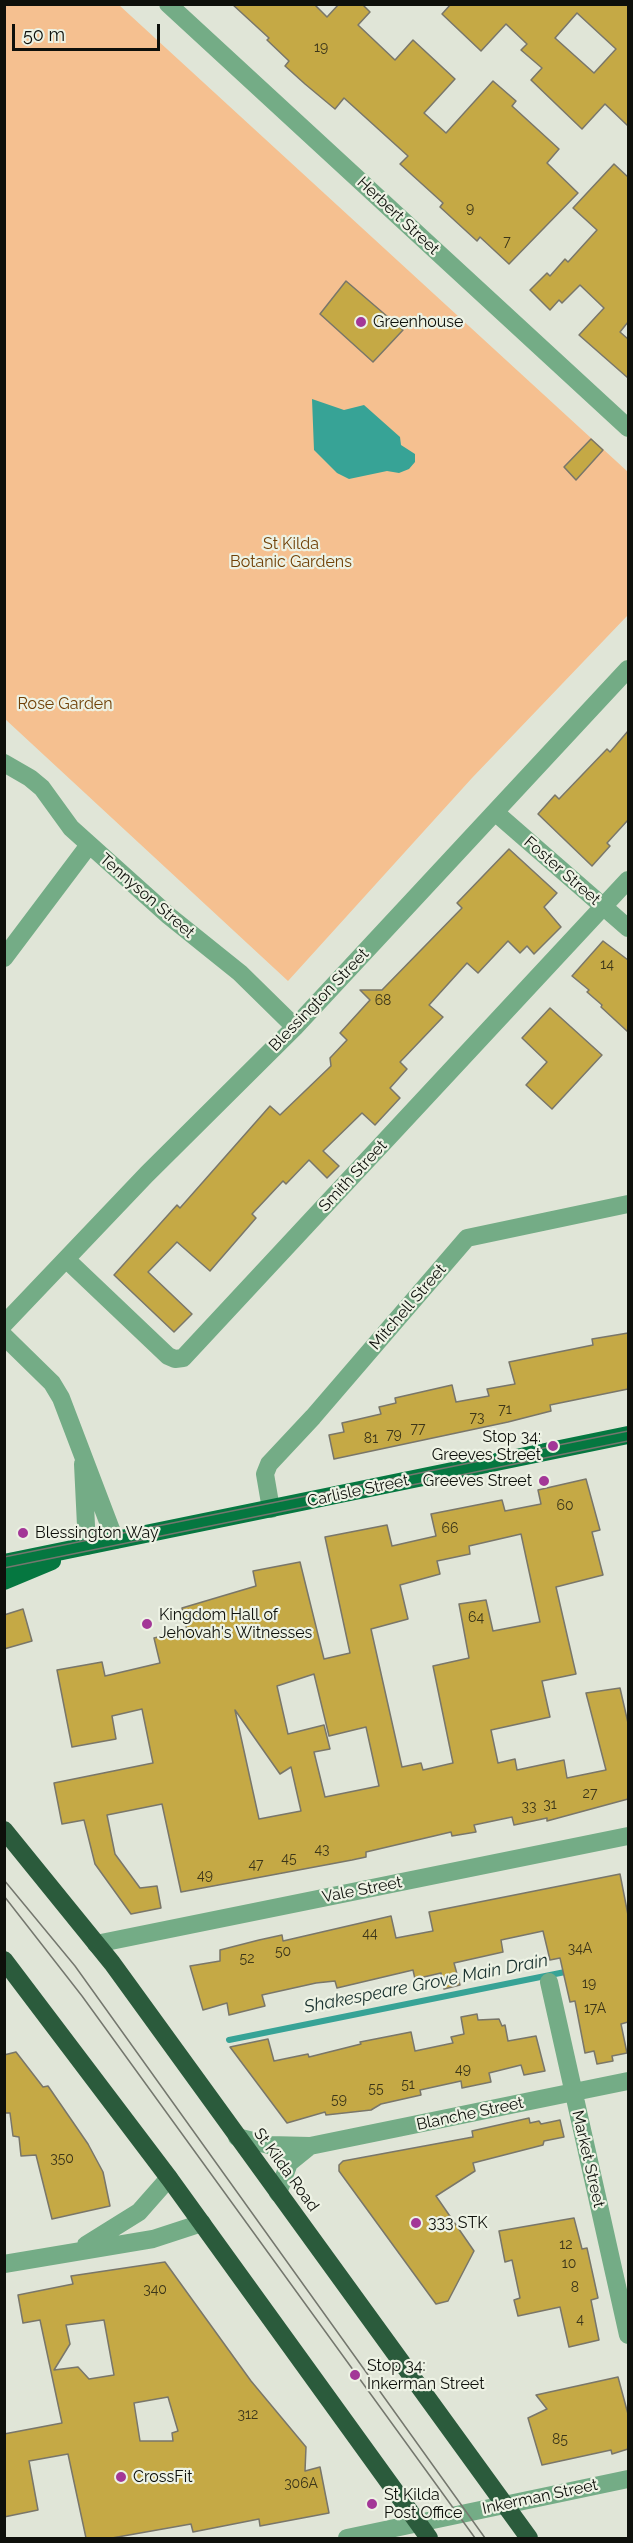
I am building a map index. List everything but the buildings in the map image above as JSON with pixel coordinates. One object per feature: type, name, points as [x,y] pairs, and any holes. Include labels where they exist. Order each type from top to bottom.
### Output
[{"type":"highway","name":"St Kilda Road","points":[[4,1830],[96,1944],[529,2538]]},
{"type":"highway","points":[[4,1960],[169,2178],[424,2531]]},
{"type":"main road","name":"Carlisle Street","points":[[4,1563],[628,1435]]},
{"type":"main road","name":"Carlisle Street","points":[[4,1581],[87,1546]]},
{"type":"street","name":"Herbert Street","points":[[168,4],[628,428]]},
{"type":"street","name":"Blessington Street","points":[[4,1324],[147,1174],[295,1027],[628,669]]},
{"type":"street","name":"Tennyson Street","points":[[4,763],[42,788],[63,819],[89,845],[195,938],[240,973],[295,1027]]},
{"type":"street","name":"Foster Street","points":[[496,813],[628,928]]},
{"type":"street","points":[[4,958],[89,845]]},
{"type":"street","name":"Smith Street","points":[[67,1260],[168,1356],[175,1359],[183,1358],[628,880]]},
{"type":"street","name":"Mitchell Street","points":[[271,1509],[265,1474],[269,1464],[313,1417],[467,1238],[628,1204]]},
{"type":"street","points":[[4,1336],[52,1383],[76,1432],[83,1458],[115,1540]]},
{"type":"street","points":[[83,1458],[87,1546]]},
{"type":"street","name":"Vale Street","points":[[96,1944],[628,1836]]},
{"type":"street","name":"Market Street","points":[[549,1982],[628,2335]]},
{"type":"street","name":"Blanche Street","points":[[237,2137],[286,2147],[310,2146],[628,2081]]},
{"type":"street","points":[[278,2193],[289,2163],[310,2146]]},
{"type":"street","points":[[79,2249],[139,2212],[169,2178]]},
{"type":"street","points":[[4,2264],[79,2249],[153,2238],[202,2223]]},
{"type":"street","name":"Inkerman Street","points":[[347,2538],[424,2531],[504,2504],[628,2479]]},
{"type":"green space","name":"St Kilda Botanic Gardens","points":[[5,5],[119,5],[628,472],[628,615],[472,778],[288,981],[5,719]]},
{"type":"water","points":[[312,399],[344,410],[364,405],[400,437],[401,445],[415,454],[415,462],[409,469],[399,473],[387,471],[349,479],[337,473],[314,450]]},
{"type":"waterway","name":"Shakespeare Grove Main Drain","points":[[229,2040],[570,1971]]},
{"type":"tram line","points":[[4,1557],[628,1431]]},
{"type":"tram line","points":[[4,1568],[628,1441]]},
{"type":"tram line","points":[[4,1880],[75,1966],[485,2538]]},
{"type":"tram line","points":[[4,1896],[82,1996],[475,2538]]},
{"type":"place","name":"Greenhouse","points":[[361,322]]},
{"type":"place","name":"Stop 34: Greeves Street","points":[[553,1446]]},
{"type":"place","name":"Greeves Street","points":[[544,1481]]},
{"type":"place","name":"Blessington Way","points":[[23,1533]]},
{"type":"place","name":"Kingdom Hall of Jehovah's Witnesses","points":[[147,1624]]},
{"type":"place","name":"333 STK","points":[[416,2223]]},
{"type":"place","name":"Stop 34: Inkerman Street","points":[[355,2375]]},
{"type":"place","name":"CrossFit","points":[[121,2477]]},
{"type":"place","name":"St Kilda Post Office","points":[[372,2504]]},
{"type":"park label","name":"Rose Garden","points":[[65,704]]}]
